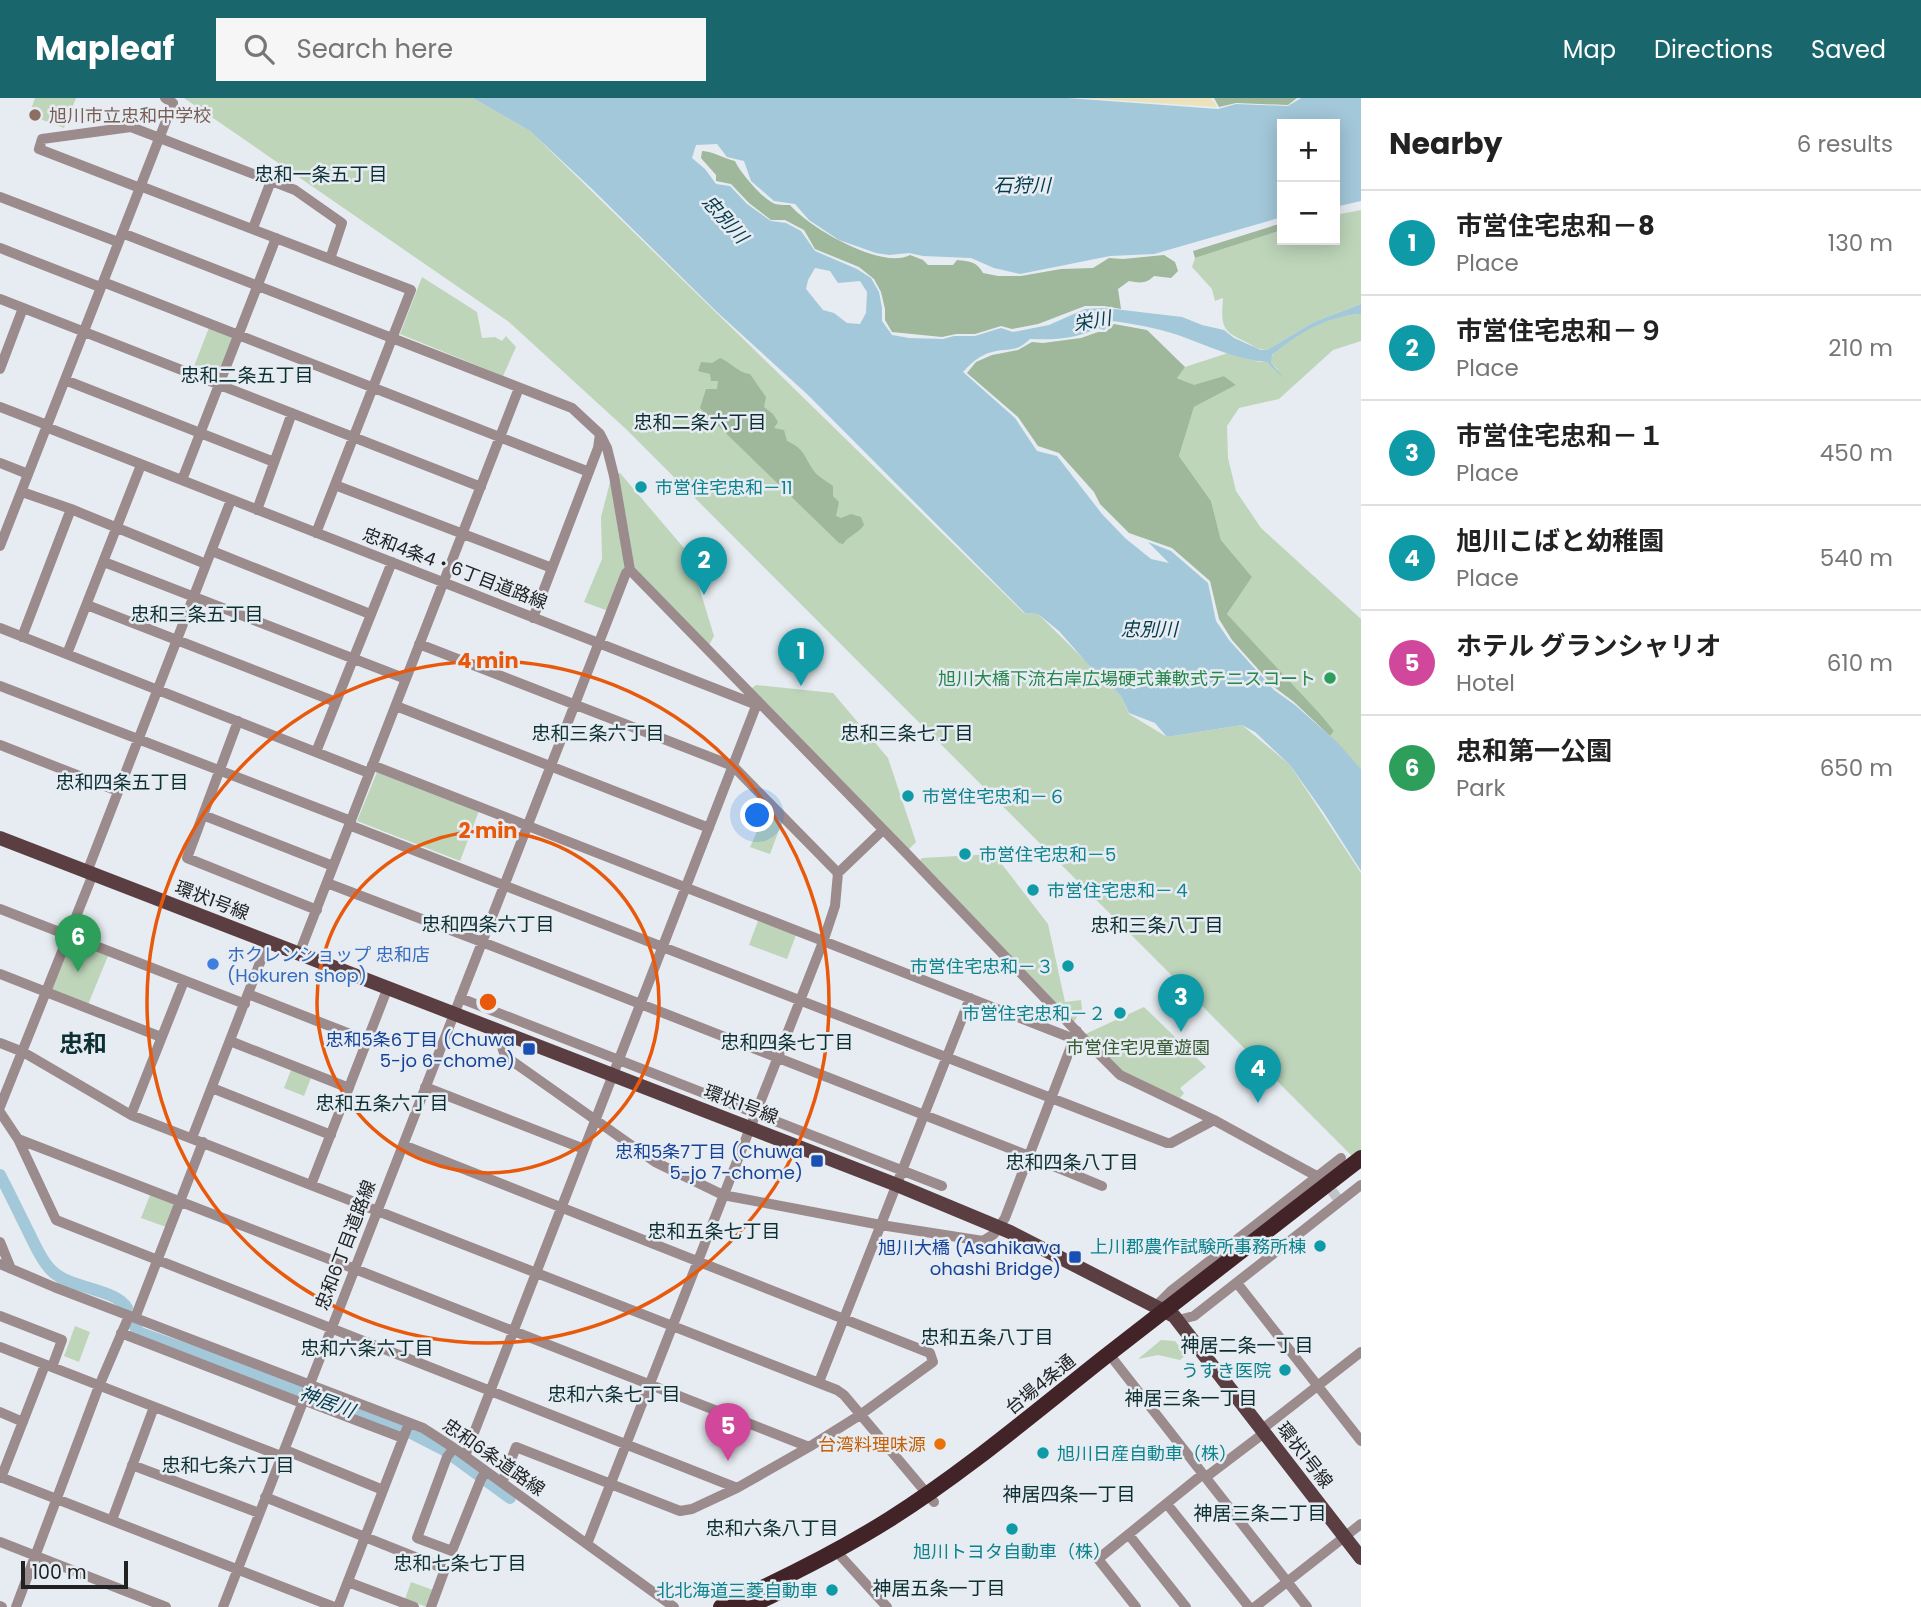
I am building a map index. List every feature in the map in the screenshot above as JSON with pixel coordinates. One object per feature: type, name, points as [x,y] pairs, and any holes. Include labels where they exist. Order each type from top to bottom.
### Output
[{"type":"highway","name":"台場4条通","points":[[748,1607],[770,1597],[890,1519],[930,1498],[983,1454],[1113,1358],[1361,1158]]},
{"type":"highway","name":"台場4条通","points":[[1168,1314],[1361,1170]]},
{"type":"highway","name":"台場4条通","points":[[721,1607],[770,1597]]},
{"type":"main road","name":"環状1号線","points":[[0,838],[612,1075],[752,1121],[1000,1228],[1168,1314],[1361,1558]]},
{"type":"street","points":[[0,546],[6,515],[22,492],[173,103],[165,98]]},
{"type":"street","points":[[316,533],[411,290],[39,149],[42,139],[131,127],[295,190],[342,223],[330,259]]},
{"type":"street","points":[[253,228],[271,181]]},
{"type":"street","points":[[0,197],[258,286],[572,408],[600,434],[607,448],[631,570],[883,830],[1076,1035],[1120,1075],[1214,1120],[1321,1177]]},
{"type":"street","points":[[181,480],[276,238]]},
{"type":"street","points":[[0,248],[239,336],[589,472]]},
{"type":"street","points":[[0,299],[481,487]]},
{"type":"street","points":[[0,369],[3,351],[23,308]]},
{"type":"street","points":[[65,380],[274,462]]},
{"type":"street","points":[[299,954],[519,388]]},
{"type":"street","name":"忠和4条4・6丁目道路線","points":[[0,407],[443,583],[758,703]]},
{"type":"street","points":[[257,510],[292,413]]},
{"type":"street","points":[[533,618],[598,448],[600,434]]},
{"type":"street","points":[[0,463],[28,474]]},
{"type":"street","points":[[67,654],[141,464]]},
{"type":"street","points":[[335,485],[552,568]]},
{"type":"street","points":[[22,492],[206,564]]},
{"type":"street","points":[[231,500],[118,791],[69,936],[0,1109],[18,1139],[56,1220],[737,1488]]},
{"type":"street","points":[[22,637],[71,509]]},
{"type":"street","points":[[212,551],[370,614]]},
{"type":"street","points":[[104,562],[406,679]]},
{"type":"street","points":[[316,752],[392,562]]},
{"type":"street","points":[[454,1013],[626,573],[631,570]]},
{"type":"street","points":[[87,605],[336,702]]},
{"type":"street","points":[[0,628],[316,752],[371,769],[527,826],[970,998],[1076,1035]]},
{"type":"street","points":[[419,644],[733,766],[838,873]]},
{"type":"street","points":[[0,686],[1167,1143],[1214,1120]]},
{"type":"street","points":[[465,1456],[758,703]]},
{"type":"street","points":[[396,706],[709,828]]},
{"type":"street","points":[[238,722],[187,858],[317,910]]},
{"type":"street","points":[[0,760],[3,746],[118,791]]},
{"type":"street","points":[[203,815],[333,866]]},
{"type":"street","points":[[587,1544],[823,942],[835,906],[838,873],[883,830]]},
{"type":"street","points":[[327,883],[1102,1186]]},
{"type":"street","points":[[0,909],[184,981],[247,999],[368,1041]]},
{"type":"street","points":[[16,1607],[99,1386],[121,1333],[132,1317],[157,1260],[180,1200],[212,1088],[268,942]]},
{"type":"street","points":[[0,974],[161,1037]]},
{"type":"street","points":[[131,1115],[184,981]]},
{"type":"street","points":[[311,1185],[388,987]]},
{"type":"street","points":[[460,998],[618,1060],[752,1121],[902,1170],[942,1186]]},
{"type":"street","points":[[819,1382],[970,998]]},
{"type":"street","name":"忠和6丁目道路線","points":[[223,1607],[454,1013]]},
{"type":"street","points":[[504,1034],[502,1047],[505,1056],[655,1162],[723,1195],[983,1241],[1000,1228],[1076,1035]]},
{"type":"street","points":[[230,1041],[349,1088]]},
{"type":"street","points":[[0,1043],[23,1052],[131,1115],[837,1390],[930,1498]]},
{"type":"street","points":[[425,1087],[584,1149]]},
{"type":"street","points":[[212,1088],[331,1135]]},
{"type":"street","points":[[18,1139],[809,1447]]},
{"type":"street","points":[[403,1145],[930,1353],[933,1362],[860,1415],[809,1447],[737,1488],[692,1509],[680,1511],[516,1447],[502,1483]]},
{"type":"street","points":[[1341,1158],[1321,1177],[1171,1292],[1168,1314],[1194,1315],[1361,1185]]},
{"type":"street","points":[[0,1242],[11,1269]]},
{"type":"street","name":"忠和6条道路線","points":[[0,1264],[132,1317],[305,1395],[406,1431],[423,1428],[451,1452],[465,1456],[484,1475],[502,1483],[674,1607]]},
{"type":"street","points":[[1237,1283],[1361,1441]]},
{"type":"street","points":[[0,1316],[62,1340],[23,1422],[1,1477],[336,1607],[406,1431],[121,1333]]},
{"type":"street","points":[[0,1348],[383,1490]]},
{"type":"street","points":[[1136,1607],[1098,1559],[1361,1352]]},
{"type":"street","points":[[1113,1358],[1307,1607]]},
{"type":"street","points":[[111,1520],[154,1407]]},
{"type":"street","points":[[0,1412],[23,1422]]},
{"type":"street","points":[[451,1452],[417,1538],[452,1551],[484,1475]]},
{"type":"street","points":[[132,1465],[259,1513]]},
{"type":"street","points":[[265,1497],[445,1569],[431,1607]]},
{"type":"street","points":[[1167,1504],[1249,1607]]},
{"type":"street","points":[[1255,1607],[1361,1524]]},
{"type":"street","points":[[1129,1535],[1186,1607]]},
{"type":"street","points":[[0,1542],[166,1607]]},
{"type":"street","points":[[839,1554],[887,1607]]},
{"type":"street","points":[[348,1582],[414,1607]]},
{"type":"green space","points":[[35,98],[76,98],[64,128],[29,115]]},
{"type":"green space","points":[[184,98],[473,98],[530,131],[1024,613],[1038,614],[1121,696],[1129,714],[1167,737],[1242,725],[1290,765],[1361,873],[1361,1155],[1355,1159],[627,430],[509,322]]},
{"type":"green space","points":[[1214,98],[1297,98],[1288,105],[1236,103],[1219,107]]},
{"type":"green space","points":[[702,151],[735,161],[751,184],[773,203],[790,205],[829,235],[882,257],[910,255],[928,265],[953,265],[957,260],[966,261],[976,264],[983,273],[1021,276],[1061,269],[1093,268],[1109,258],[1164,255],[1175,262],[1178,271],[1171,278],[1154,276],[1143,282],[1129,281],[1118,289],[1121,309],[1085,306],[1038,324],[1012,329],[1001,326],[975,334],[942,337],[892,332],[885,320],[881,292],[874,279],[859,267],[815,249],[804,230],[785,220],[771,220],[731,184],[716,181],[716,175],[701,158]]},
{"type":"green space","points":[[1361,210],[1361,304],[1314,322],[1267,350],[1238,338],[1227,330],[1222,315],[1223,298],[1215,301],[1212,289],[1192,267],[1195,258],[1277,232],[1277,245],[1340,245],[1340,214]]},
{"type":"green space","points":[[1277,225],[1277,232],[1195,258],[1193,251]]},
{"type":"green space","points":[[422,277],[477,312],[482,338],[495,337],[502,341],[506,336],[516,347],[503,376],[400,334]]},
{"type":"green space","points":[[1361,314],[1361,341],[1333,350],[1279,399],[1239,408],[1227,426],[1228,458],[1236,491],[1261,528],[1361,619],[1361,769],[1330,736],[1334,731],[1227,614],[1252,577],[1221,540],[1211,501],[1179,456],[1194,407],[1236,385],[1224,376],[1194,386],[1176,377],[1185,367],[1228,353],[1267,362],[1279,371],[1271,362],[1271,357],[1289,340],[1324,322]]},
{"type":"green space","points":[[1114,324],[1147,330],[1185,367],[1177,378],[1194,385],[1224,376],[1236,385],[1194,407],[1179,456],[1211,501],[1221,540],[1252,577],[1227,614],[1320,714],[1334,731],[1330,736],[1274,687],[1232,640],[1219,619],[1210,581],[1172,548],[1129,533],[1100,504],[1094,492],[1059,453],[1038,446],[1018,417],[967,373],[976,362],[992,355],[1018,350],[1032,342],[1081,338],[1106,332]]},
{"type":"green space","points":[[210,325],[239,336],[219,385],[191,374]]},
{"type":"green space","points":[[720,358],[750,374],[766,397],[764,407],[778,422],[774,428],[784,430],[787,441],[801,450],[816,473],[833,486],[833,496],[839,502],[836,516],[841,518],[851,514],[861,517],[864,525],[843,544],[700,408],[706,389],[717,389],[718,381],[711,381],[710,374],[698,371],[701,362],[712,363]]},
{"type":"green space","points":[[620,473],[689,554],[714,636],[707,649],[631,570],[611,612],[584,602],[602,559],[601,517],[610,482]]},
{"type":"green space","points":[[756,685],[833,693],[888,758],[916,842],[906,852],[748,691]]},
{"type":"green space","points":[[377,772],[479,811],[460,861],[357,821]]},
{"type":"green space","points":[[768,807],[782,822],[770,854],[750,847]]},
{"type":"green space","points":[[994,854],[1048,924],[1065,1002],[1081,1000],[1082,1009],[1072,1025],[917,864],[922,858]]},
{"type":"green space","points":[[758,921],[796,935],[787,959],[749,945]]},
{"type":"green space","points":[[69,936],[110,951],[87,1007],[47,992]]},
{"type":"green space","name":"市営住宅児童遊園","points":[[1144,1007],[1206,1067],[1180,1088],[1184,1093],[1177,1102],[1120,1075],[1081,1036]]},
{"type":"green space","points":[[291,1070],[311,1078],[304,1096],[284,1088]]},
{"type":"green space","points":[[152,1190],[180,1200],[169,1228],[141,1218]]},
{"type":"green space","points":[[75,1326],[90,1332],[79,1362],[64,1356]]},
{"type":"green space","points":[[1161,1340],[1175,1341],[1186,1355],[1180,1360],[1158,1355],[1138,1359]]},
{"type":"green space","points":[[411,1582],[433,1590],[427,1607],[405,1599]]},
{"type":"sand","points":[[1080,98],[1211,98],[1217,107]]},
{"type":"water","points":[[473,98],[1068,98],[1218,109],[1236,104],[1288,106],[1301,98],[1361,98],[1361,201],[1340,206],[1340,119],[1277,119],[1277,218],[1154,254],[1110,256],[1020,274],[994,268],[971,258],[909,253],[889,255],[839,240],[809,220],[795,204],[774,201],[751,181],[744,161],[727,157],[717,144],[696,145],[692,158],[716,184],[730,186],[747,204],[771,221],[786,223],[801,231],[815,251],[871,278],[879,292],[882,321],[892,335],[943,339],[975,336],[1001,328],[1013,332],[1049,325],[1085,309],[1106,308],[1182,317],[1224,330],[1234,338],[1267,350],[1314,322],[1361,304],[1361,314],[1336,318],[1314,327],[1272,355],[1271,362],[1284,379],[1267,362],[1233,355],[1162,330],[1113,321],[1104,330],[1098,328],[1065,338],[1030,339],[1016,348],[988,353],[963,372],[1015,418],[1037,451],[1057,456],[1102,514],[1125,538],[1151,559],[1169,563],[1148,542],[1171,551],[1208,583],[1216,621],[1229,640],[1274,690],[1337,742],[1361,769],[1361,871],[1290,765],[1255,732],[1242,725],[1167,737],[1155,723],[1129,713],[1121,696],[1059,631],[1038,614],[1025,613],[807,394],[717,312],[530,131]],"holes":[[[815,268],[830,271],[838,283],[860,281],[867,292],[866,313],[860,324],[847,323],[834,313],[823,310],[806,289]]]},
{"type":"waterway","name":"神居川","points":[[0,1175],[38,1252],[51,1270],[69,1281],[113,1296],[127,1308]]},
{"type":"waterway","name":"神居川","points":[[135,1327],[140,1333],[413,1434],[444,1450],[510,1498]]},
{"type":"tunnel","points":[[1323,1179],[1338,1199]]},
{"type":"place","name":"旭川市立忠和中学校","points":[[35,115]]},
{"type":"place","name":"市営住宅忠和－11","points":[[641,487]]},
{"type":"place","name":"市営住宅忠和－９","points":[[704,595]]},
{"type":"place","name":"旭川大橋下流右岸広場硬式兼軟式テニスコート","points":[[1330,678]]},
{"type":"place","name":"市営住宅忠和－8","points":[[801,686]]},
{"type":"place","name":"市営住宅忠和－６","points":[[908,796]]},
{"type":"place","name":"市営住宅忠和－5","points":[[965,854]]},
{"type":"place","name":"市営住宅忠和－４","points":[[1033,890]]},
{"type":"place","name":"ホクレンショップ 忠和店 (Hokuren shop)","points":[[213,964]]},
{"type":"place","name":"市営住宅忠和－３","points":[[1068,966]]},
{"type":"place","name":"忠和第一公園","points":[[78,972]]},
{"type":"place","name":"市営住宅忠和－２","points":[[1120,1013]]},
{"type":"place","name":"市営住宅忠和－１","points":[[1181,1032]]},
{"type":"place","name":"忠和5条6丁目 (Chuwa 5-jo 6-chome)","points":[[529,1049]]},
{"type":"place","name":"旭川こばと幼稚園","points":[[1258,1103]]},
{"type":"place","name":"忠和5条7丁目 (Chuwa 5-jo 7-chome)","points":[[817,1161]]},
{"type":"place","name":"上川郡農作試験所事務所棟","points":[[1320,1246]]},
{"type":"place","name":"旭川大橋 (Asahikawa ohashi Bridge)","points":[[1075,1257]]},
{"type":"place","name":"うすき医院","points":[[1285,1370]]},
{"type":"place","name":"台湾料理味源","points":[[940,1444]]},
{"type":"place","name":"旭川日産自動車（株）","points":[[1043,1453]]},
{"type":"place","name":"ホテル グランシャリオ","points":[[728,1461]]},
{"type":"place","name":"旭川トヨタ自動車（株）","points":[[1012,1529]]},
{"type":"place","name":"北北海道三菱自動車","points":[[832,1590]]},
{"type":"district","name":"忠和一条五丁目","points":[[321,174]]},
{"type":"district","name":"忠和二条五丁目","points":[[247,375]]},
{"type":"district","name":"忠和二条六丁目","points":[[700,422]]},
{"type":"district","name":"忠和三条五丁目","points":[[197,614]]},
{"type":"district","name":"忠和三条六丁目","points":[[598,733]]},
{"type":"district","name":"忠和三条七丁目","points":[[907,733]]},
{"type":"district","name":"忠和四条五丁目","points":[[122,782]]},
{"type":"district","name":"忠和四条六丁目","points":[[488,924]]},
{"type":"district","name":"忠和三条八丁目","points":[[1157,925]]},
{"type":"district","name":"忠和四条七丁目","points":[[787,1042]]},
{"type":"district","name":"忠和","points":[[83,1043]]},
{"type":"district","name":"忠和五条六丁目","points":[[382,1103]]},
{"type":"district","name":"忠和四条八丁目","points":[[1072,1162]]},
{"type":"district","name":"忠和五条七丁目","points":[[714,1231]]},
{"type":"district","name":"忠和五条八丁目","points":[[987,1337]]},
{"type":"district","name":"神居二条一丁目","points":[[1247,1345]]},
{"type":"district","name":"忠和六条六丁目","points":[[367,1348]]},
{"type":"district","name":"忠和六条七丁目","points":[[614,1394]]},
{"type":"district","name":"神居三条一丁目","points":[[1191,1398]]},
{"type":"district","name":"忠和七条六丁目","points":[[228,1465]]},
{"type":"district","name":"神居四条一丁目","points":[[1069,1494]]},
{"type":"district","name":"神居三条二丁目","points":[[1260,1513]]},
{"type":"district","name":"忠和六条八丁目","points":[[772,1528]]},
{"type":"district","name":"忠和七条七丁目","points":[[460,1563]]},
{"type":"district","name":"神居五条一丁目","points":[[939,1588]]},
{"type":"water label","name":"石狩川","points":[[1022,185]]},
{"type":"water label","name":"忠別川","points":[[725,219]]},
{"type":"water label","name":"栄川","points":[[1092,321]]},
{"type":"water label","name":"忠別川","points":[[1149,629]]}]
